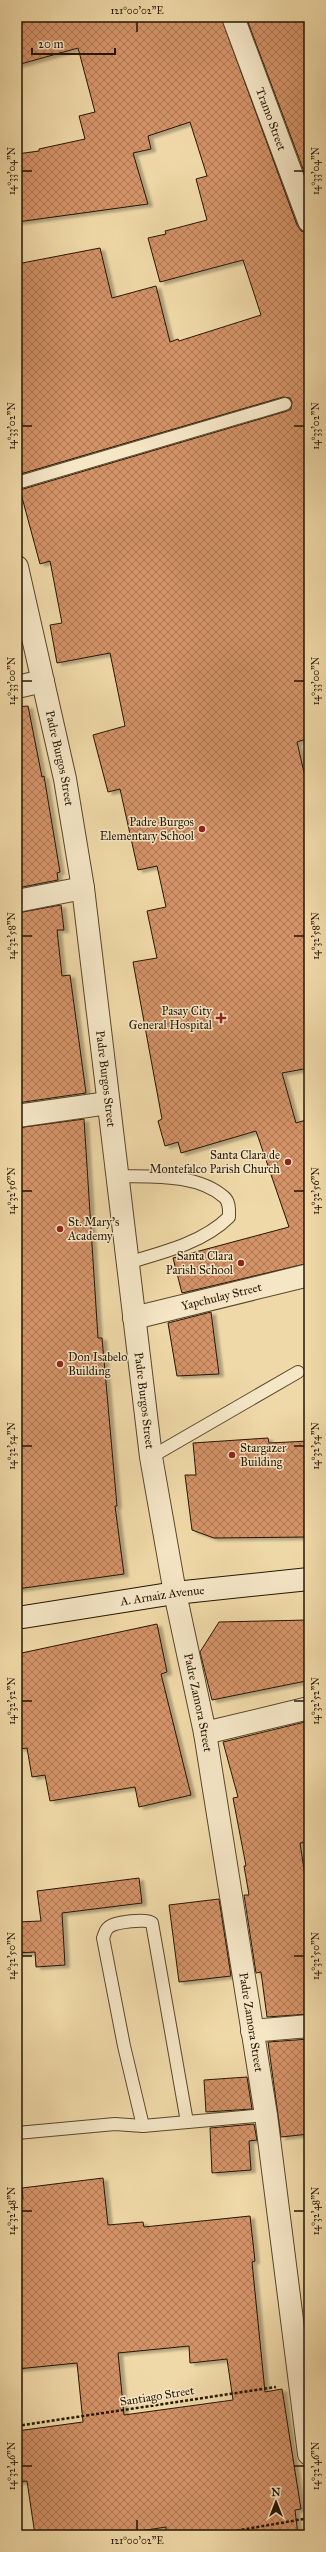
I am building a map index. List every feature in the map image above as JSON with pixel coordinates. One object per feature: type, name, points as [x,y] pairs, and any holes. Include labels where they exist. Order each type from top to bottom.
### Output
[{"type":"street","name":"Tramo Street","points":[[233,17],[309,220]]},
{"type":"street","name":"Padre Burgos Street","points":[[17,567],[66,778],[83,888],[151,1457],[175,1593]]},
{"type":"street","points":[[17,688],[43,681]]},
{"type":"street","points":[[17,901],[83,888]]},
{"type":"street","points":[[17,1116],[108,1103]]},
{"type":"street","name":"Yapchulay Street","points":[[134,1318],[309,1275]]},
{"type":"street","name":"A. Arnaiz Avenue","points":[[17,1618],[175,1593],[309,1579]]},
{"type":"street","name":"Padre Zamora Street","points":[[175,1593],[204,1733],[266,2115],[309,2454]]},
{"type":"street","points":[[204,1733],[309,1708]]},
{"type":"street","points":[[252,2031],[309,2026]]},
{"type":"lane","points":[[17,483],[285,404]]},
{"type":"lane","points":[[117,1176],[177,1178],[204,1186],[225,1198],[229,1207],[229,1217],[217,1229],[166,1251],[127,1263]]},
{"type":"lane","points":[[151,1457],[298,1372]]},
{"type":"lane","points":[[143,2126],[124,2046],[104,1938],[105,1930],[111,1925],[145,1920],[152,1924],[187,2122]]},
{"type":"lane","points":[[17,2133],[115,2124],[143,2126],[266,2115]]},
{"type":"path","name":"Santiago Street","points":[[17,2426],[300,2383]]},
{"type":"path","points":[[212,2535],[309,2518]]},
{"type":"building","points":[[17,17],[221,17],[297,225],[301,231],[309,233],[309,738],[297,742],[309,794],[309,1068],[282,1073],[296,1123],[309,1119],[309,1263],[182,1293],[173,1258],[289,1227],[256,1131],[181,1153],[178,1142],[165,1146],[158,1121],[162,1119],[133,962],[157,958],[147,911],[166,907],[157,866],[138,870],[120,789],[108,792],[93,735],[125,726],[110,653],[57,663],[50,625],[62,623],[50,561],[40,564],[20,490],[287,411],[291,409],[292,402],[290,398],[283,397],[17,475],[17,264],[100,248],[112,298],[156,286],[170,342],[178,339],[179,341],[261,315],[243,260],[160,282],[148,238],[166,234],[165,231],[207,220],[196,179],[207,176],[190,122],[148,136],[151,149],[133,153],[148,204],[17,222],[17,154],[39,151],[39,149],[85,139],[79,116],[95,112],[78,48],[17,65]]},
{"type":"building","points":[[246,17],[309,17],[309,185]]},
{"type":"building","points":[[28,706],[42,777],[44,776],[60,872],[57,873],[58,880],[17,888],[17,707]]},
{"type":"building","points":[[61,905],[64,930],[57,930],[62,976],[70,975],[86,1093],[17,1103],[17,913]]},
{"type":"building","points":[[84,1119],[98,1338],[102,1338],[117,1506],[115,1506],[124,1574],[17,1589],[17,1128]]},
{"type":"building","points":[[211,1312],[219,1374],[177,1376],[168,1323]]},
{"type":"building","points":[[268,1438],[269,1443],[309,1441],[309,1537],[214,1538],[192,1530],[185,1475],[196,1475],[193,1443]]},
{"type":"building","points":[[309,1620],[309,1668],[306,1668],[306,1681],[212,1700],[200,1652],[219,1622]]},
{"type":"building","points":[[157,1624],[167,1672],[161,1674],[191,1795],[139,1807],[135,1787],[50,1801],[45,1775],[32,1777],[27,1748],[20,1749],[17,1733],[17,1654]]},
{"type":"building","points":[[309,1721],[309,1842],[300,1843],[309,1902],[309,2014],[267,2017],[261,1972],[256,1973],[244,1895],[249,1895],[244,1866],[246,1866],[233,1798],[238,1797],[223,1742]]},
{"type":"building","points":[[139,1878],[142,1903],[62,1913],[65,1965],[36,1967],[35,1952],[17,1953],[17,1922],[41,1921],[37,1891]]},
{"type":"building","points":[[219,1899],[231,1976],[179,1982],[169,1905]]},
{"type":"building","points":[[309,2039],[309,2134],[281,2137],[268,2042]]},
{"type":"building","points":[[247,2077],[252,2109],[206,2112],[204,2080]]},
{"type":"building","points":[[254,2124],[257,2140],[249,2141],[251,2170],[212,2173],[210,2128]]},
{"type":"building","points":[[103,2178],[108,2225],[143,2222],[144,2227],[250,2216],[255,2261],[252,2262],[265,2392],[282,2389],[301,2509],[295,2510],[298,2535],[166,2535],[166,2527],[115,2535],[35,2535],[27,2481],[17,2482],[17,2431],[83,2422],[77,2363],[17,2369],[17,2199],[23,2199],[22,2188]],"holes":[[[189,2346],[190,2363],[227,2359],[233,2400],[124,2415],[118,2353]]]},
{"type":"place","name":"Padre Burgos Elementary School","points":[[202,829]]},
{"type":"place","name":"Pasay City General Hospital","points":[[221,1018]]},
{"type":"place","name":"Santa Clara de Montefalco Parish Church","points":[[288,1162]]},
{"type":"place","name":"St. Mary's Academy","points":[[60,1229]]},
{"type":"place","name":"Santa Clara Parish School","points":[[241,1263]]},
{"type":"place","name":"Don Isabelo Building","points":[[60,1364]]},
{"type":"place","name":"Stargazer Building","points":[[232,1455]]}]
